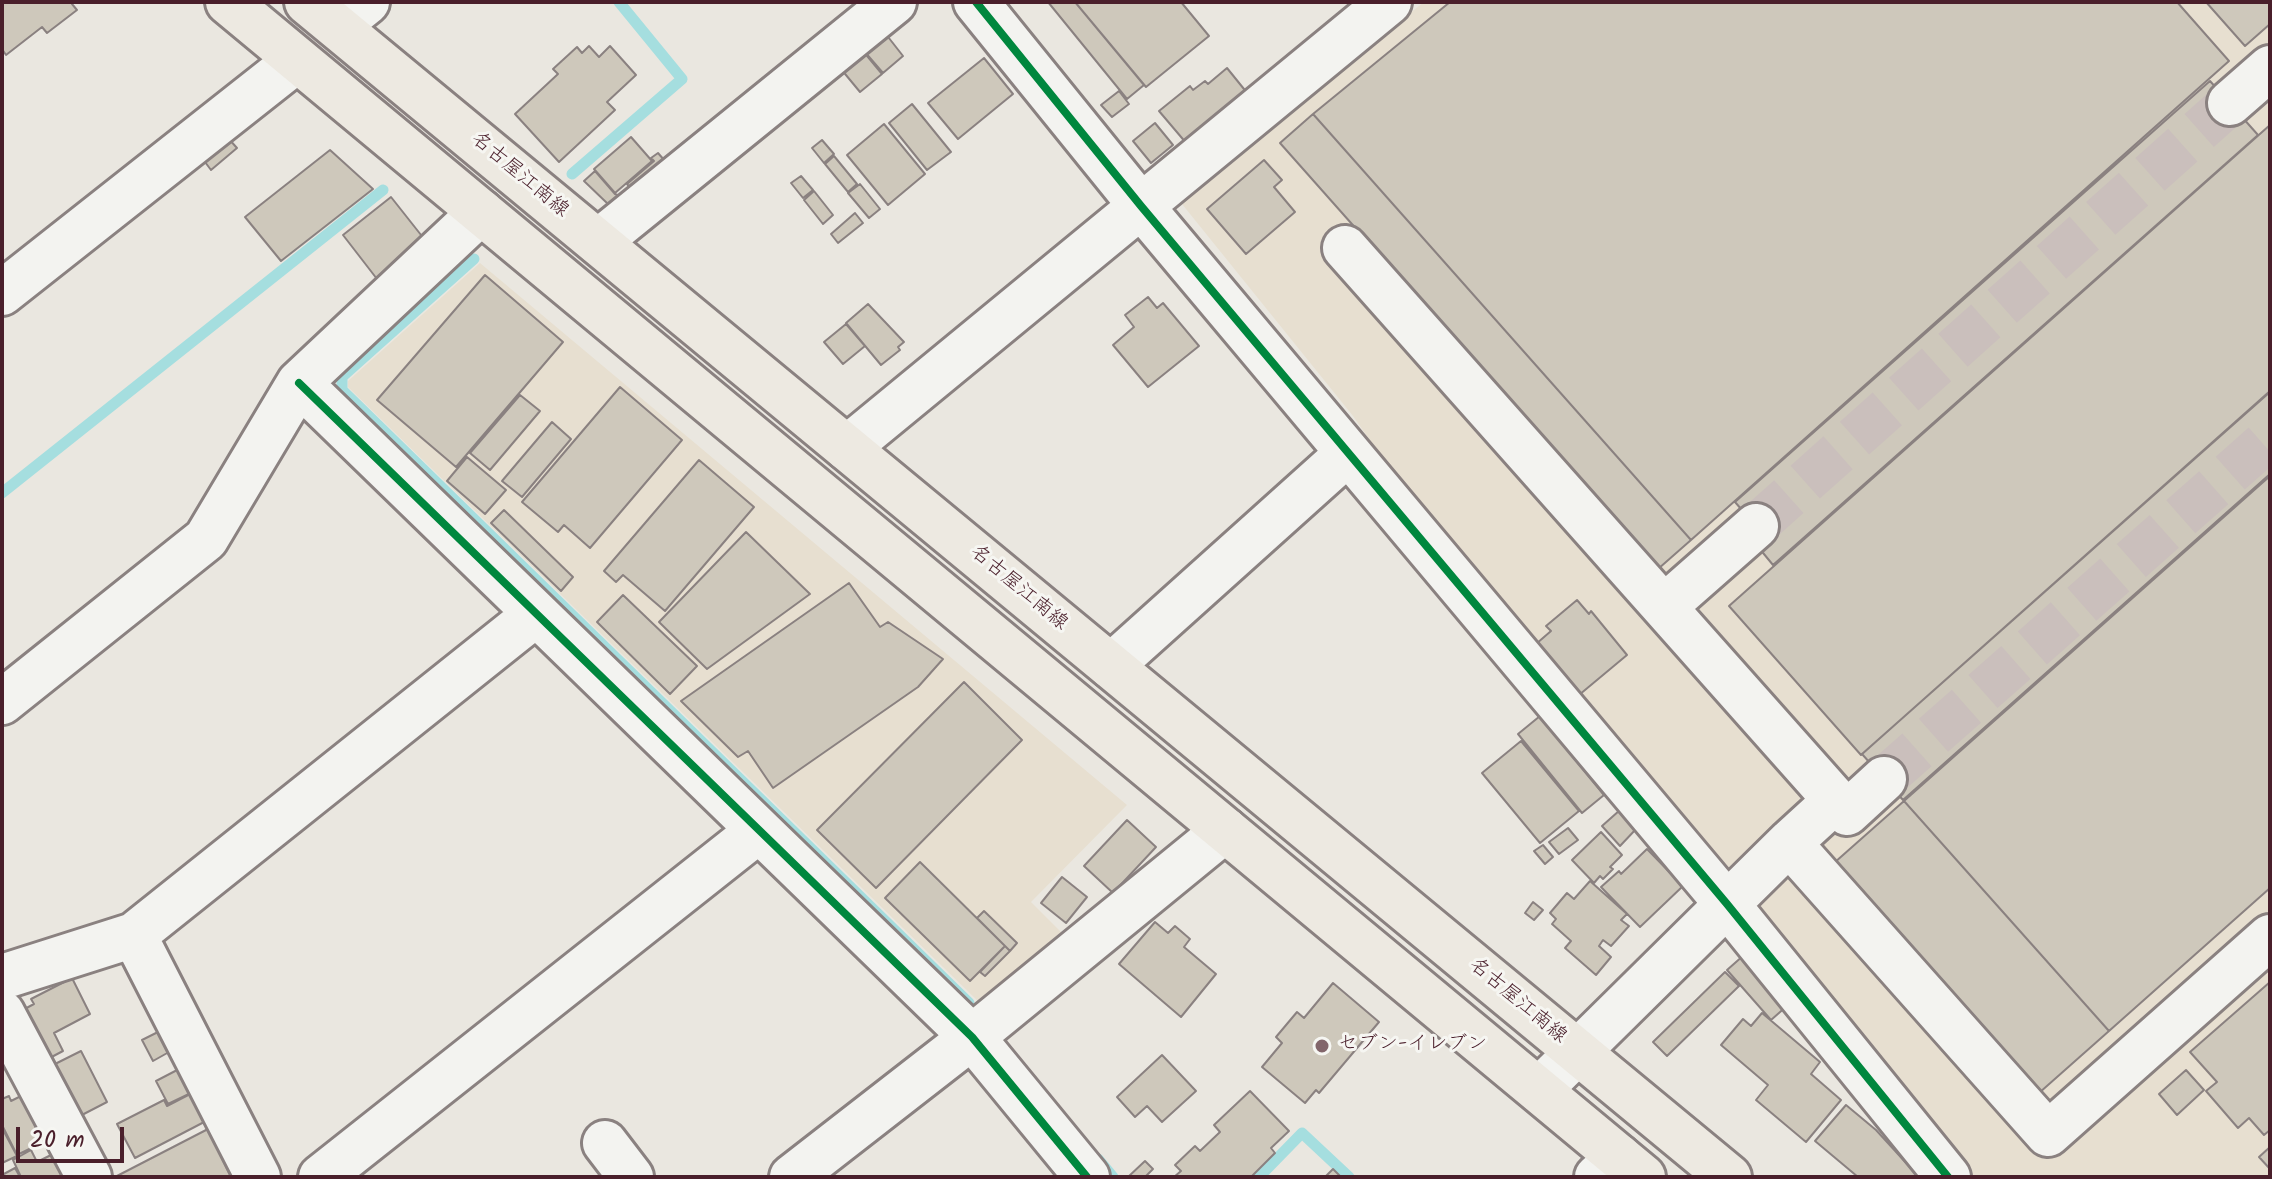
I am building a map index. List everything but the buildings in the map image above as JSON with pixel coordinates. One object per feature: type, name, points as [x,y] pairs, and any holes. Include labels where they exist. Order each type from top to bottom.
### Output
[{"type":"main road","points":[[228,2],[1539,1090],[1620,1170]]},
{"type":"main road","name":"名古屋江南線","points":[[337,10],[598,242],[1729,1177]]},
{"type":"street","points":[[598,242],[894,2]]},
{"type":"street","points":[[976,2],[1141,206],[1727,904],[1948,1177]]},
{"type":"street","points":[[847,448],[1389,2]]},
{"type":"street","points":[[2,293],[297,60]]},
{"type":"street","points":[[2230,103],[2270,68]]},
{"type":"street","points":[[2,702],[206,539],[299,383],[481,212]]},
{"type":"street","points":[[1345,248],[1847,813],[1884,779]]},
{"type":"street","points":[[299,383],[972,1037],[1087,1177]]},
{"type":"street","points":[[1111,666],[1348,453]]},
{"type":"street","points":[[1664,607],[1756,526]]},
{"type":"street","points":[[2,977],[134,935],[536,614]]},
{"type":"street","points":[[1539,1090],[1836,800]]},
{"type":"street","points":[[792,1177],[972,1037],[1225,830]]},
{"type":"street","points":[[321,1177],[758,831]]},
{"type":"street","points":[[1789,843],[2048,1134],[2270,937]]},
{"type":"street","points":[[134,935],[258,1177]]},
{"type":"street","points":[[2,1013],[17,1077],[89,1177]]},
{"type":"street","points":[[605,1143],[631,1177]]},
{"type":"shaded area","points":[[1424,2],[2270,2],[2270,1177],[1971,1177],[1773,940],[1385,462],[1353,416],[1182,204],[1186,190]]},
{"type":"shaded area","points":[[480,263],[1127,805],[1031,902],[1068,939],[983,1006],[348,387],[348,381]]},
{"type":"waterway","points":[[572,174],[682,79],[619,2]]},
{"type":"waterway","points":[[2,493],[383,190]]},
{"type":"waterway","points":[[474,259],[342,377],[342,390],[969,1003]]},
{"type":"waterway","points":[[1259,1177],[1302,1133],[1349,1177]]},
{"type":"waterway","points":[[1098,1159],[1113,1177]]},
{"type":"tunnel","points":[[1756,526],[2230,103]]},
{"type":"tunnel","points":[[1884,779],[2270,438]]},
{"type":"cycle path","points":[[976,2],[1141,206],[1727,904],[1948,1177]]},
{"type":"cycle path","points":[[299,383],[972,1037],[1087,1177]]},
{"type":"place","name":"セブン-イレブン","points":[[1322,1046]]}]
